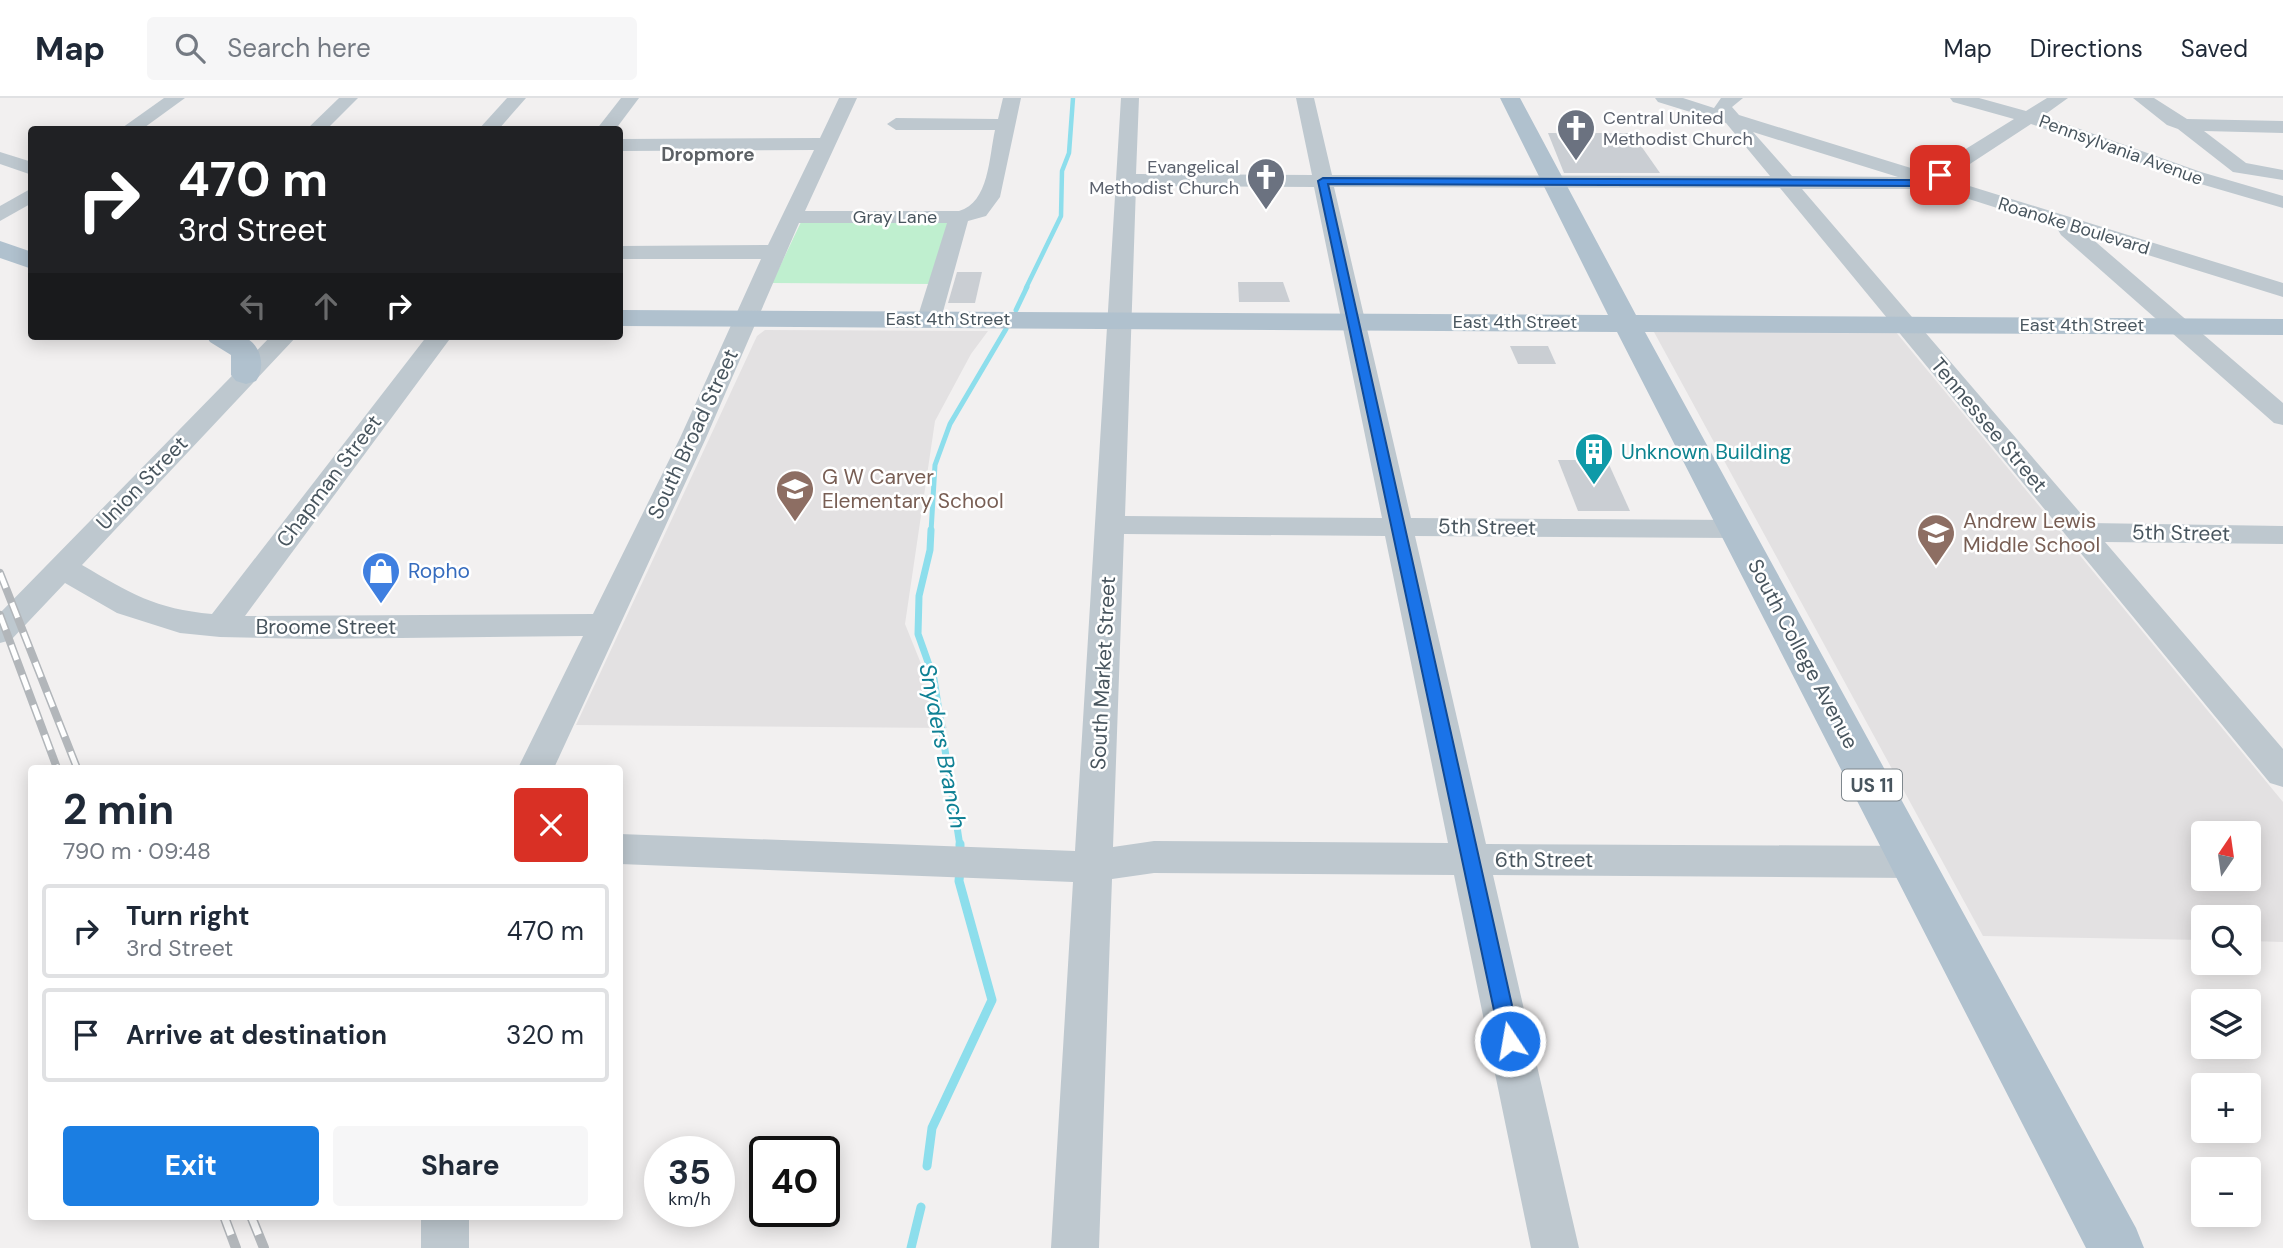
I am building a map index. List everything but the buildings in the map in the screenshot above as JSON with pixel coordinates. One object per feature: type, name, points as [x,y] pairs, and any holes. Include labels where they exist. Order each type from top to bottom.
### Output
[{"type":"main road","name":"South College Avenue","points":[[1510,98],[2116,1248]]},
{"type":"main road","points":[[0,249],[28,260]]},
{"type":"main road","name":"East 4th Street","points":[[623,318],[2283,327]]},
{"type":"main road","points":[[227,340],[245,350],[249,360],[246,375]]},
{"type":"street","points":[[134,126],[176,98]]},
{"type":"street","points":[[319,126],[349,98]]},
{"type":"street","points":[[491,126],[517,98]]},
{"type":"street","points":[[608,126],[630,98]]},
{"type":"street","name":"South Broad Street","points":[[537,765],[693,438],[775,252],[848,98]]},
{"type":"street","points":[[896,124],[1006,125],[1012,98]]},
{"type":"street","name":"South Market Street","points":[[1075,1248],[1130,98]]},
{"type":"street","points":[[1305,98],[1555,1248]]},
{"type":"street","name":"Roanoke Boulevard","points":[[1664,98],[1730,109]]},
{"type":"street","name":"Roanoke Boulevard","points":[[1689,98],[1730,109],[1934,178],[2283,290]]},
{"type":"street","name":"Pennsylvania Avenue","points":[[1959,98],[2087,135],[2194,176],[2283,202]]},
{"type":"street","points":[[1126,180],[1918,183],[1934,178],[2059,98]]},
{"type":"street","points":[[2142,98],[2174,121],[2185,125],[2283,127]]},
{"type":"street","name":"Tennessee Street","points":[[1730,109],[1786,183],[2283,773]]},
{"type":"street","name":"Gray Lane","points":[[791,218],[959,217],[979,212],[990,197],[1006,125]]},
{"type":"street","points":[[2185,125],[2240,168],[2278,175]]},
{"type":"street","points":[[623,145],[826,144]]},
{"type":"street","points":[[0,158],[28,168]]},
{"type":"street","points":[[0,215],[28,197]]},
{"type":"street","points":[[929,319],[959,217]]},
{"type":"street","points":[[2065,219],[2178,326],[2283,417]]},
{"type":"street","name":"Roanoke Boulevard","points":[[2065,219],[2283,281]]},
{"type":"street","points":[[623,252],[775,252]]},
{"type":"street","name":"Union Street","points":[[0,632],[281,340]]},
{"type":"street","name":"Chapman Street","points":[[220,626],[437,340]]},
{"type":"street","name":"5th Street","points":[[1111,525],[1737,529]]},
{"type":"street","name":"5th Street","points":[[2079,532],[2283,535]]},
{"type":"street","name":"Broome Street","points":[[62,567],[128,606],[180,622],[220,626],[603,625]]},
{"type":"street","name":"6th Street","points":[[623,849],[1092,866],[1154,858],[1913,862]]},
{"type":"street","points":[[445,1220],[445,1248]]},
{"type":"shaded area","name":"G W Carver Elementary School","points":[[765,330],[988,331],[971,354],[935,421],[905,624],[947,728],[576,725],[757,336]]},
{"type":"shaded area","name":"Andrew Lewis Middle School","points":[[1895,331],[2283,802],[2283,942],[2261,941],[2261,905],[2191,905],[2191,940],[1983,936],[1654,332]]},
{"type":"green space","points":[[801,222],[949,222],[932,284],[772,283]]},
{"type":"waterway","name":"Snyders Branch","points":[[1026,288],[1061,216],[1062,171],[1069,153],[1073,98]]},
{"type":"waterway","name":"Snyders Branch","points":[[1016,310],[1027,287]]},
{"type":"waterway","name":"Snyders Branch","points":[[931,532],[935,465],[950,424],[1006,329]]},
{"type":"waterway","name":"Snyders Branch","points":[[931,530],[930,550],[919,596],[918,634],[934,679],[960,846]]},
{"type":"waterway","name":"Snyders Branch","points":[[960,846],[960,854]]},
{"type":"waterway","name":"Snyders Branch","points":[[927,1166],[932,1128],[992,1000],[959,881],[960,869]]},
{"type":"waterway","name":"Snyders Branch","points":[[911,1248],[921,1207]]},
{"type":"railway","points":[[0,573],[76,765]]},
{"type":"railway","points":[[0,615],[56,765]]},
{"type":"railway","points":[[226,1220],[236,1248]]},
{"type":"railway","points":[[253,1220],[264,1248]]},
{"type":"place","name":"Central United Methodist Church","points":[[1576,162]]},
{"type":"place","name":"Evangelical Methodist Church","points":[[1266,211]]},
{"type":"place","name":"Unknown Building","points":[[1594,486]]},
{"type":"place","name":"G W Carver Elementary School","points":[[795,523]]},
{"type":"place","name":"Andrew Lewis Middle School","points":[[1936,567]]},
{"type":"place","name":"Ropho","points":[[381,605]]},
{"type":"district","name":"Dropmore","points":[[708,154]]},
{"type":"route","points":[[1510,1041],[1323,181],[1918,183],[1940,175]]}]
